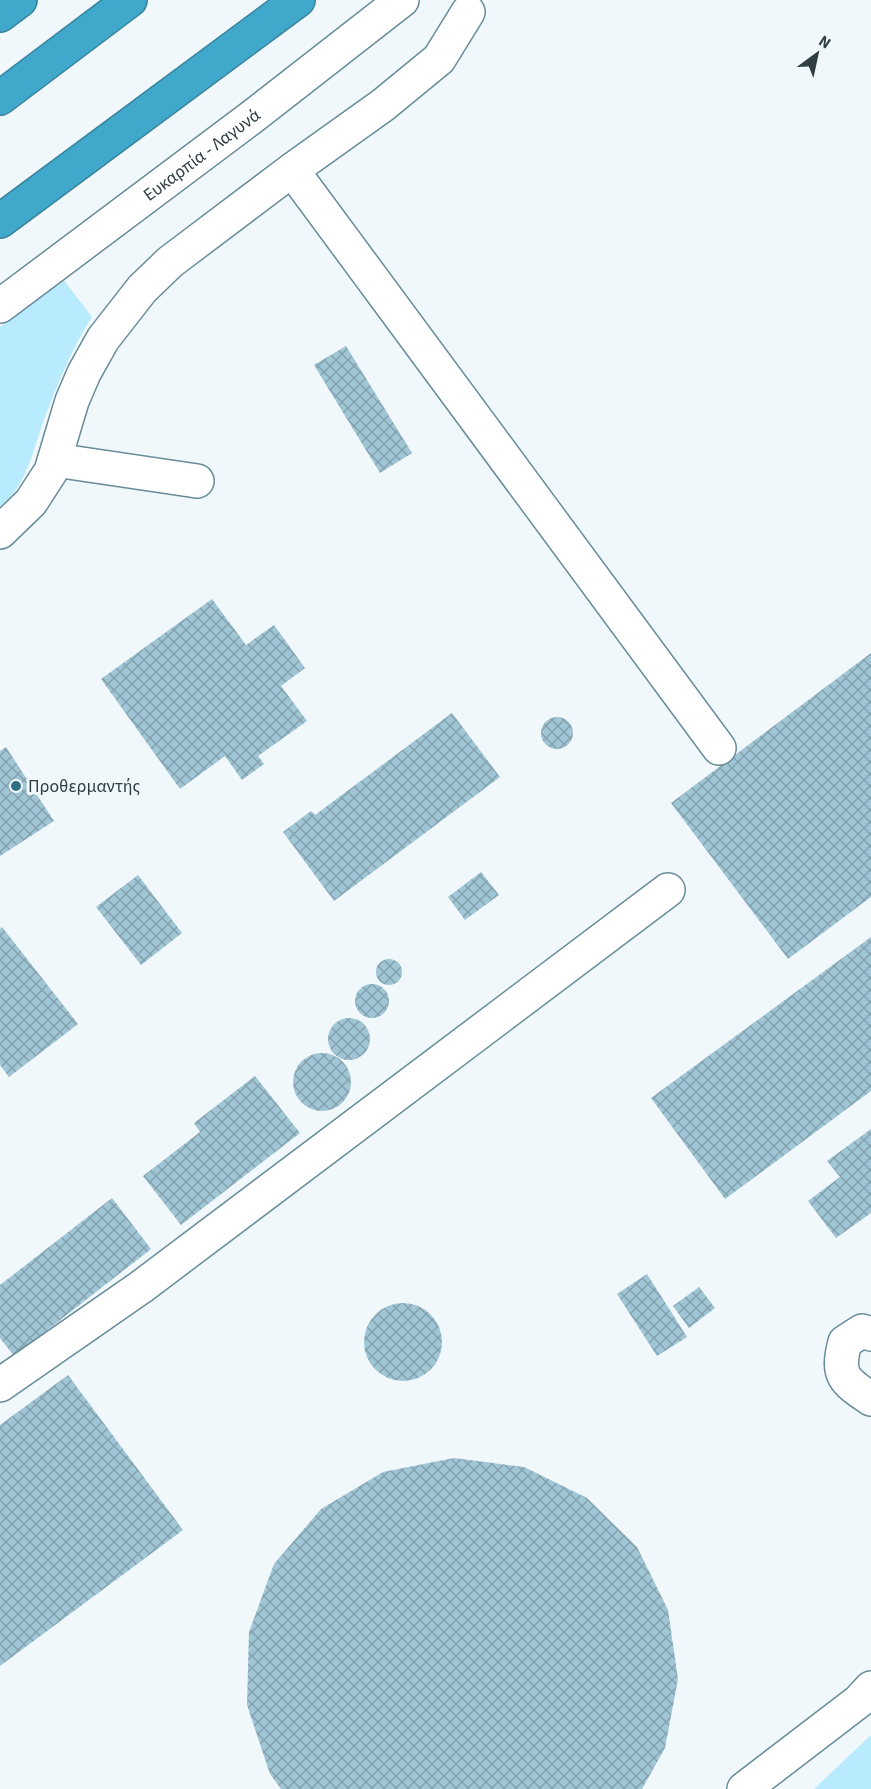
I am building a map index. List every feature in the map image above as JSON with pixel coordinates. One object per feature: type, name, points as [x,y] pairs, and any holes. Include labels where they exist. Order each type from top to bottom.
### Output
[{"type":"highway","points":[[0,15],[20,0]]},
{"type":"highway","points":[[0,98],[130,0]]},
{"type":"highway","points":[[0,221],[298,0]]},
{"type":"street","name":"Ευκαρπία - Λαγυνά","points":[[0,306],[252,117],[402,0]]},
{"type":"street","points":[[0,532],[31,502],[51,471],[68,412],[84,373],[103,339],[131,302],[170,262],[383,105],[440,59],[468,12]]},
{"type":"street","points":[[292,170],[719,748]]},
{"type":"street","points":[[55,460],[197,481]]},
{"type":"street","points":[[0,1385],[141,1287],[668,890]]},
{"type":"street","points":[[871,1334],[861,1331],[845,1342],[840,1361],[846,1381],[871,1399]]},
{"type":"street","points":[[744,1789],[859,1701],[871,1689]]},
{"type":"shaded area","points":[[63,279],[92,317],[60,379],[23,477],[17,488],[0,507],[0,327]]},
{"type":"shaded area","points":[[871,1735],[871,1789],[814,1789]]},
{"type":"building","points":[[346,346],[412,453],[380,473],[314,365]]},
{"type":"building","points":[[212,599],[246,645],[274,625],[305,668],[281,686],[307,721],[258,756],[264,764],[242,780],[225,756],[180,789],[101,679]]},
{"type":"building","points":[[871,653],[871,897],[788,959],[671,803]]},
{"type":"building","points":[[452,713],[500,777],[334,901],[283,832],[311,811],[315,815]]},
{"type":"building","points":[[557,717],[569,721],[573,733],[569,745],[557,749],[545,745],[541,733],[545,721]]},
{"type":"building","name":"Προθερμαντής","points":[[6,747],[54,821],[0,856],[0,751]]},
{"type":"building","points":[[481,872],[499,895],[465,920],[448,897]]},
{"type":"building","points":[[138,875],[182,933],[141,965],[96,907]]},
{"type":"building","points":[[2,927],[78,1024],[9,1077],[0,1065],[0,929]]},
{"type":"building","points":[[871,937],[871,1091],[725,1199],[651,1098]]},
{"type":"building","points":[[389,959],[398,963],[402,972],[398,981],[389,985],[380,981],[376,972],[380,963]]},
{"type":"building","points":[[372,984],[384,989],[389,1001],[384,1013],[372,1018],[360,1013],[355,1001],[360,989]]},
{"type":"building","points":[[349,1018],[364,1024],[370,1039],[364,1054],[349,1060],[334,1054],[328,1039],[334,1024]]},
{"type":"building","points":[[322,1053],[333,1055],[346,1066],[351,1082],[349,1093],[338,1106],[322,1111],[311,1109],[298,1098],[293,1082],[295,1071],[306,1058]]},
{"type":"building","points":[[255,1076],[300,1133],[181,1225],[143,1176],[200,1132],[194,1123]]},
{"type":"building","points":[[871,1129],[871,1213],[836,1238],[808,1201],[840,1177],[827,1161]]},
{"type":"building","points":[[112,1198],[151,1249],[14,1356],[0,1338],[0,1285]]},
{"type":"building","points":[[647,1274],[687,1337],[657,1356],[617,1294]]},
{"type":"building","points":[[699,1287],[715,1308],[689,1328],[673,1306]]},
{"type":"building","points":[[395,1303],[411,1303],[425,1309],[436,1320],[442,1334],[442,1350],[436,1364],[425,1375],[411,1381],[395,1381],[381,1375],[370,1364],[364,1350],[364,1334],[370,1320],[381,1309]]},
{"type":"building","points":[[68,1375],[183,1530],[0,1666],[0,1425]]},
{"type":"building","points":[[454,1458],[524,1467],[587,1498],[637,1547],[668,1610],[678,1679],[665,1748],[642,1789],[281,1789],[270,1774],[247,1705],[249,1632],[274,1564],[321,1509],[383,1472]]},
{"type":"place","name":"Προθερμαντής","points":[[16,786]]}]
